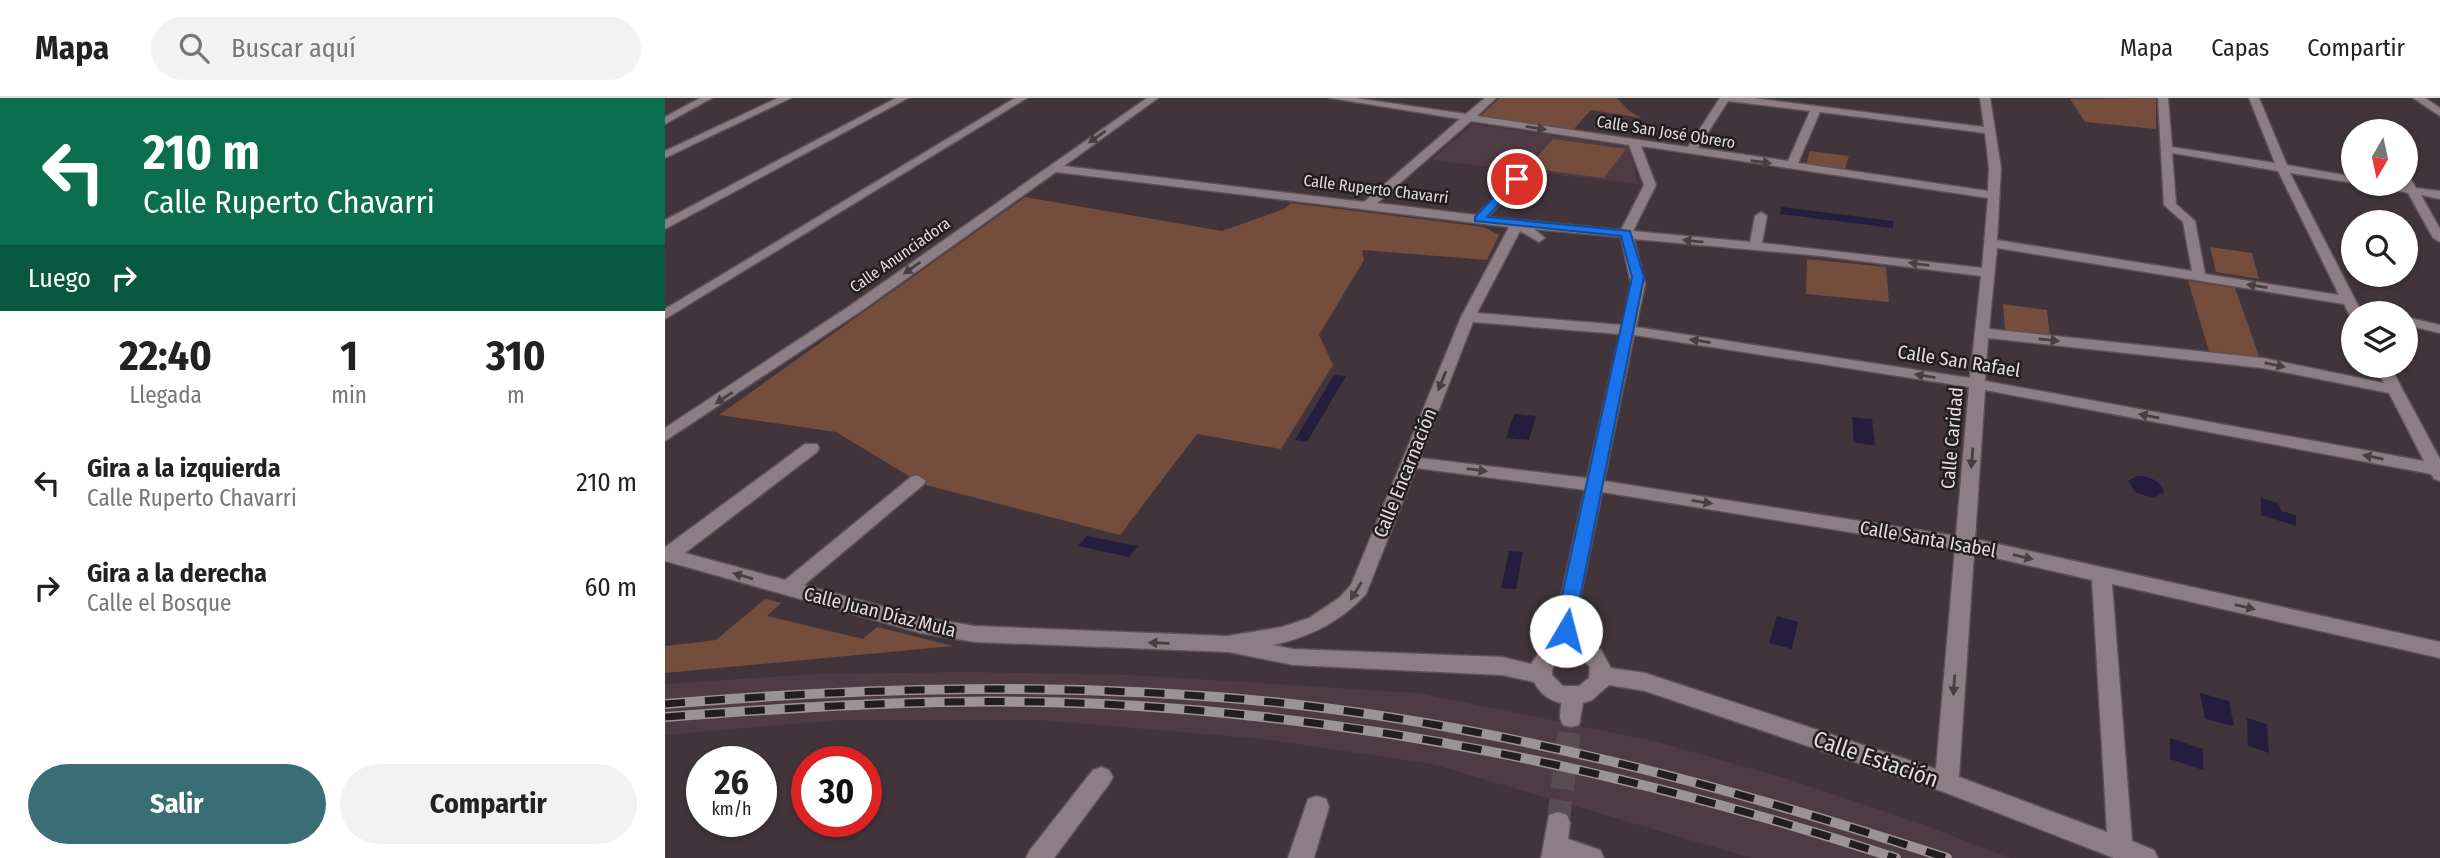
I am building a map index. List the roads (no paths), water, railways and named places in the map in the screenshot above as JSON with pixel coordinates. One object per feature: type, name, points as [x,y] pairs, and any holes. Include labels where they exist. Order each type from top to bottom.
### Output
[{"type":"street","points":[[665,108],[690,98]]},
{"type":"street","points":[[665,121],[707,98]]},
{"type":"street","points":[[665,155],[786,98]]},
{"type":"street","points":[[665,225],[903,98]]},
{"type":"street","points":[[665,315],[1022,98]]},
{"type":"street","name":"Calle Anunciadora","points":[[665,436],[856,307],[1153,98]]},
{"type":"street","name":"Calle San José Obrero","points":[[1335,98],[1993,195]]},
{"type":"street","points":[[1368,205],[1423,154],[1491,98]]},
{"type":"street","points":[[1690,152],[1728,98],[1991,131]]},
{"type":"street","points":[[1832,111],[1836,98]]},
{"type":"street","name":"Calle Caridad","points":[[1947,783],[1981,333],[1991,243],[1995,168],[1986,98]]},
{"type":"street","points":[[2164,98],[2170,205],[2189,221],[2199,276]]},
{"type":"street","points":[[2254,98],[2283,168],[2349,301]]},
{"type":"street","points":[[2419,98],[2440,113]]},
{"type":"street","points":[[1791,167],[1816,109]]},
{"type":"street","points":[[1575,648],[1568,640],[1566,618],[1638,277],[1626,233],[1650,185],[1634,143]]},
{"type":"street","points":[[2167,149],[2341,178]]},
{"type":"street","name":"Calle Ruperto Chavarri","points":[[1054,167],[1517,224],[1821,252],[1987,273]]},
{"type":"street","points":[[1479,219],[1517,179]]},
{"type":"street","points":[[2419,189],[2440,195]]},
{"type":"street","points":[[2415,196],[2439,238]]},
{"type":"street","points":[[1755,247],[1761,216]]},
{"type":"street","points":[[1517,224],[1539,238]]},
{"type":"street","name":"Calle Encarnación","points":[[1227,644],[1263,640],[1312,626],[1332,616],[1348,603],[1359,589],[1468,317],[1517,224]]},
{"type":"street","points":[[1991,243],[2199,276],[2341,306]]},
{"type":"street","name":"Calle San Rafael","points":[[1468,317],[1627,330],[1978,384],[2439,472]]},
{"type":"street","points":[[2418,324],[2440,329]]},
{"type":"street","points":[[1981,333],[2263,363],[2396,390]]},
{"type":"street","points":[[2390,378],[2439,472]]},
{"type":"street","points":[[667,554],[811,448]]},
{"type":"street","name":"Calle Santa Isabel","points":[[1409,461],[1595,485],[1965,544],[2440,650]]},
{"type":"street","points":[[787,589],[916,481]]},
{"type":"street","name":"Calle Juan Díaz Mula","points":[[667,554],[921,625],[975,634],[1227,644]]},
{"type":"street","points":[[2102,576],[2120,848]]},
{"type":"street","points":[[1227,644],[1259,653],[1293,657],[1502,666],[1540,675]]},
{"type":"street","points":[[1575,648],[1584,650],[1598,660],[1601,676],[1592,690],[1572,707],[1543,682],[1540,667],[1549,654],[1575,648]]},
{"type":"street","name":"Calle Estación","points":[[1601,676],[1645,682],[1947,783],[2145,858]]},
{"type":"street","points":[[1039,858],[1101,777]]},
{"type":"street","points":[[1301,858],[1317,807]]},
{"type":"street","points":[[1555,842],[1591,858]]},
{"type":"tunnel","points":[[1558,823],[1571,718]]},
{"type":"railway","points":[[665,704],[817,694],[969,689],[1121,691],[1273,702],[1444,726],[1614,762],[1698,783],[1947,858]]},
{"type":"railway","points":[[665,717],[830,706],[1049,702],[1206,711],[1307,722],[1406,736],[1604,776],[1701,800],[1896,858]]}]
